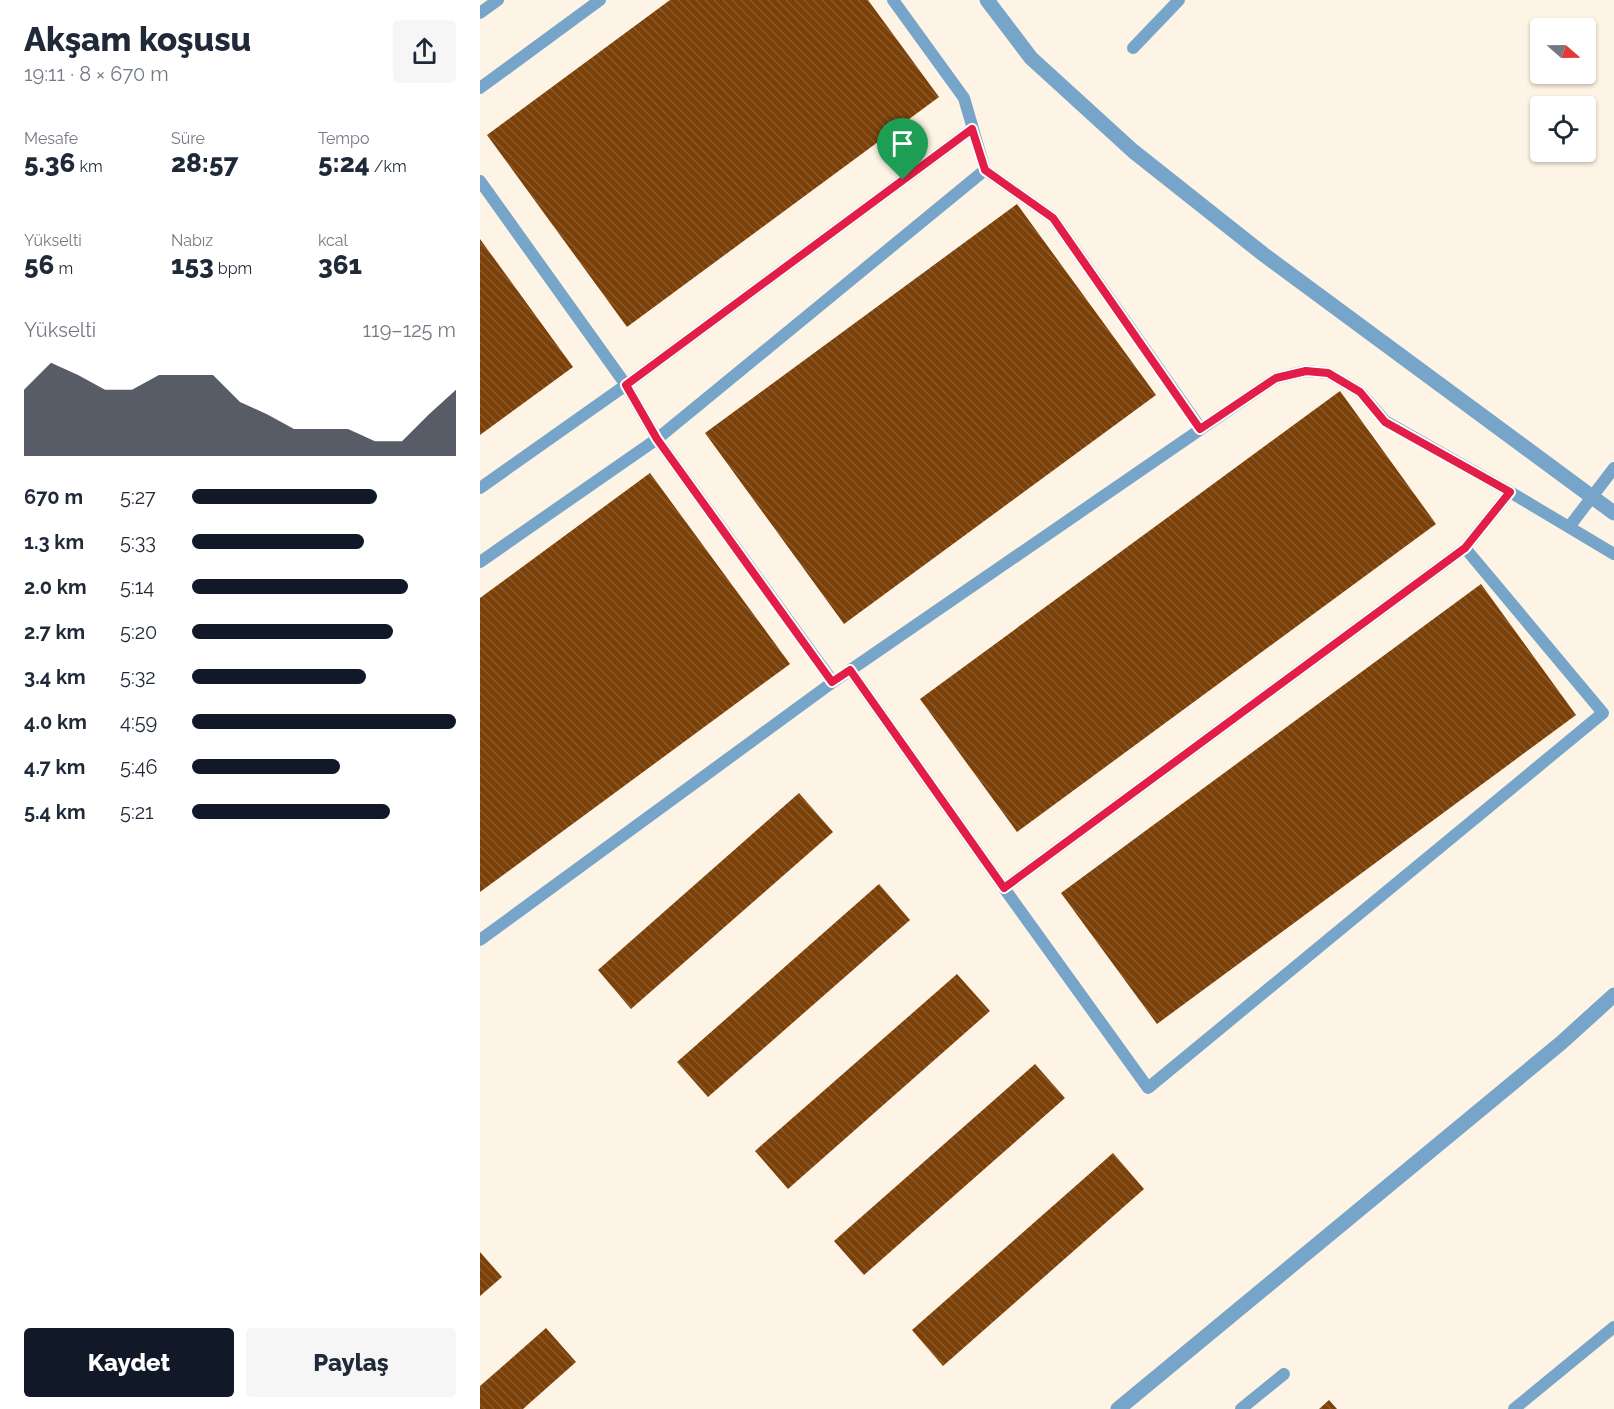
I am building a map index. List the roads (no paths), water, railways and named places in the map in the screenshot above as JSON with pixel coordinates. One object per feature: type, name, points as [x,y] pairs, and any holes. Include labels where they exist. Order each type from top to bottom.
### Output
[{"type":"street","points":[[987,0],[1031,58],[1133,151],[1272,261],[1614,513]]},
{"type":"street","points":[[1118,1409],[1542,1059],[1614,995]]},
{"type":"lane","points":[[480,13],[498,0]]},
{"type":"lane","points":[[480,88],[600,0]]},
{"type":"lane","points":[[893,0],[964,98],[985,170],[1053,218],[1200,429]]},
{"type":"lane","points":[[1133,48],[1179,0]]},
{"type":"lane","points":[[480,488],[626,385],[972,129]]},
{"type":"lane","points":[[480,562],[657,439],[985,170]]},
{"type":"lane","points":[[480,182],[626,385],[657,439],[832,682]]},
{"type":"lane","points":[[480,940],[832,682],[1276,378],[1306,371],[1328,373],[1360,392],[1385,422],[1614,554]]},
{"type":"lane","points":[[1569,527],[1614,468]]},
{"type":"lane","points":[[1004,888],[1465,548],[1510,492]]},
{"type":"lane","points":[[850,670],[1148,1088],[1603,713],[1465,548]]},
{"type":"lane","points":[[1514,1409],[1614,1327]]},
{"type":"lane","points":[[1241,1409],[1284,1374]]}]
